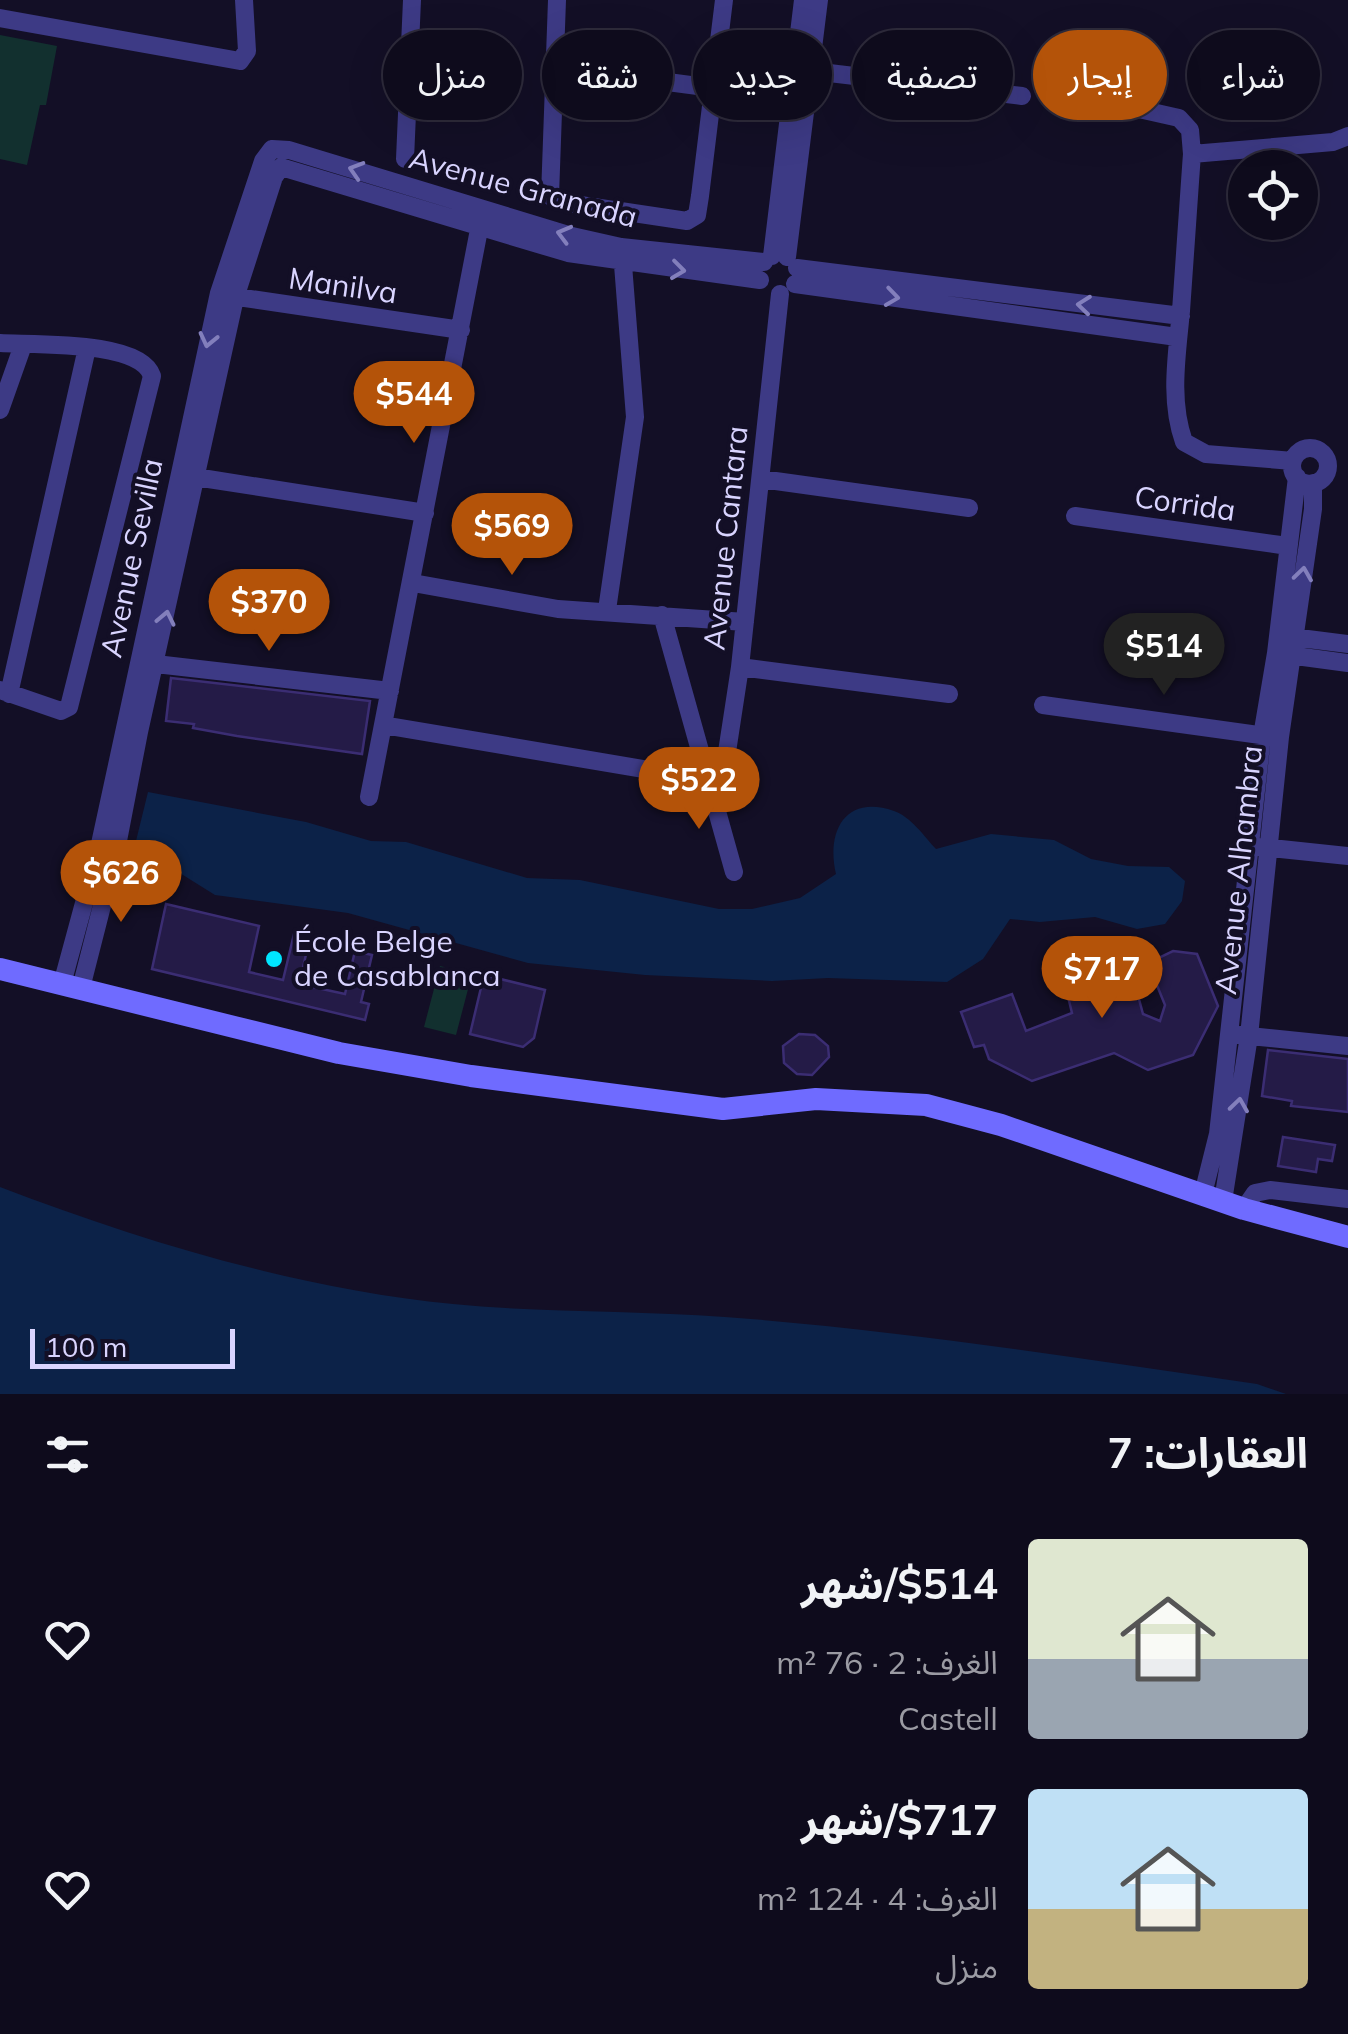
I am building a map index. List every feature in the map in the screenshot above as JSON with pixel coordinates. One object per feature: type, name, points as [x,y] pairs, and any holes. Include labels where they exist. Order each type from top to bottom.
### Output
[{"type":"street","points":[[5,12],[240,61],[247,50],[244,0]]},
{"type":"street","points":[[405,159],[412,0]]},
{"type":"street","points":[[556,30],[557,0]]},
{"type":"street","points":[[720,30],[724,0]]},
{"type":"street","points":[[803,0],[803,30]]},
{"type":"street","points":[[813,30],[819,0]]},
{"type":"street","points":[[832,73],[1022,96]]},
{"type":"street","points":[[1167,115],[1179,118],[1190,130],[1192,154],[1177,337],[1175,415],[1184,442],[1206,454],[1301,474],[1326,476],[1327,459],[1320,450],[1309,448],[1297,453],[1301,474]]},
{"type":"street","points":[[552,120],[550,196],[560,202],[690,220],[697,215],[709,120]]},
{"type":"street","name":"Avenue Cantara","points":[[708,780],[720,776],[724,766],[740,667],[798,120]]},
{"type":"street","points":[[1192,154],[1333,142],[1348,136]]},
{"type":"street","points":[[272,149],[281,167]]},
{"type":"street","name":"Avenue Granada","points":[[272,149],[290,150],[572,236],[622,255]]},
{"type":"street","name":"Avenue Sevilla","points":[[148,663],[178,474],[262,161],[272,149]]},
{"type":"street","name":"Avenue Granada","points":[[281,167],[568,252],[1180,316]]},
{"type":"street","name":"Avenue Sevilla","points":[[72,986],[100,844],[197,478],[227,296],[281,167]]},
{"type":"street","points":[[370,797],[483,209]]},
{"type":"street","points":[[607,610],[635,417],[622,255]]},
{"type":"street","name":"Avenue Granada","points":[[779,272],[1177,337]]},
{"type":"street","name":"Manilva","points":[[227,296],[461,330]]},
{"type":"street","points":[[0,344],[87,348],[139,360],[150,369],[150,387],[70,707],[62,712],[5,692],[87,348]]},
{"type":"street","points":[[0,410],[23,344]]},
{"type":"street","points":[[1327,459],[1348,461]]},
{"type":"street","points":[[178,474],[425,513]]},
{"type":"street","name":"Avenue Alhambra","points":[[1285,646],[1288,546],[1301,474]]},
{"type":"street","name":"Avenue Alhambra","points":[[1223,1202],[1249,1036],[1271,737],[1313,509],[1301,474]]},
{"type":"street","points":[[762,479],[969,508]]},
{"type":"street","name":"Corrida","points":[[1075,516],[1288,546]]},
{"type":"street","points":[[413,582],[542,606],[744,622]]},
{"type":"street","points":[[662,615],[734,872]]},
{"type":"street","points":[[1285,646],[1348,644]]},
{"type":"street","points":[[1285,646],[1348,663]]},
{"type":"street","points":[[148,663],[390,691]]},
{"type":"street","points":[[740,667],[950,694]]},
{"type":"street","points":[[1044,706],[1271,737]]},
{"type":"street","points":[[383,725],[708,780]]},
{"type":"street","points":[[1260,846],[1348,856]]},
{"type":"street","name":"Avenue Alhambra","points":[[1223,1202],[1218,1134],[1260,846]]},
{"type":"street","points":[[0,969],[339,1053],[471,1076],[723,1109],[829,1100],[926,1105],[1001,1125],[1223,1202],[1348,1237]]},
{"type":"street","points":[[1230,1034],[1348,1046]]},
{"type":"street","points":[[1223,1202],[1270,1190],[1348,1199]]},
{"type":"green space","points":[[0,35],[57,46],[46,105],[40,105],[27,165],[0,159]]},
{"type":"green space","points":[[440,966],[472,974],[456,1035],[424,1027]]},
{"type":"water","points":[[148,792],[306,822],[371,841],[406,842],[527,878],[580,880],[719,909],[752,909],[800,898],[836,874],[834,844],[843,820],[851,812],[877,807],[900,814],[936,849],[991,834],[1054,840],[1091,859],[1128,866],[1169,867],[1185,881],[1182,901],[1165,924],[1137,929],[1095,917],[1040,922],[1010,919],[983,959],[947,982],[828,978],[772,981],[645,975],[528,963],[348,913],[215,895],[135,845]]},
{"type":"water","points":[[0,1187],[223,1260],[395,1297],[487,1307],[691,1315],[858,1329],[1257,1384],[1286,1394],[0,1394]]},
{"type":"building","points":[[171,678],[370,701],[362,754],[237,736],[166,721]]},
{"type":"building","points":[[166,904],[259,926],[249,972],[283,980],[294,934],[310,938],[299,984],[345,994],[355,951],[372,955],[361,1002],[369,1004],[365,1020],[152,969]]},
{"type":"building","points":[[1173,951],[1197,954],[1218,1006],[1193,1055],[1148,1070],[1114,1053],[1032,1081],[989,1059],[984,1045],[974,1047],[961,1012],[1012,994],[1026,1031],[1072,1013],[1063,976],[1118,957],[1126,979],[1133,977],[1143,1014],[1160,1021],[1165,1005],[1148,963]]},
{"type":"building","points":[[484,975],[545,990],[534,1038],[523,1047],[470,1034]]},
{"type":"building","points":[[799,1034],[815,1035],[828,1046],[829,1057],[812,1075],[797,1074],[784,1063],[783,1046]]},
{"type":"building","points":[[1268,1050],[1348,1059],[1348,1112],[1291,1106],[1292,1101],[1262,1096]]},
{"type":"building","points":[[1283,1137],[1335,1145],[1332,1161],[1318,1159],[1316,1172],[1278,1166]]},
{"type":"place","name":"École Belge de Casablanca","points":[[274,959]]}]
